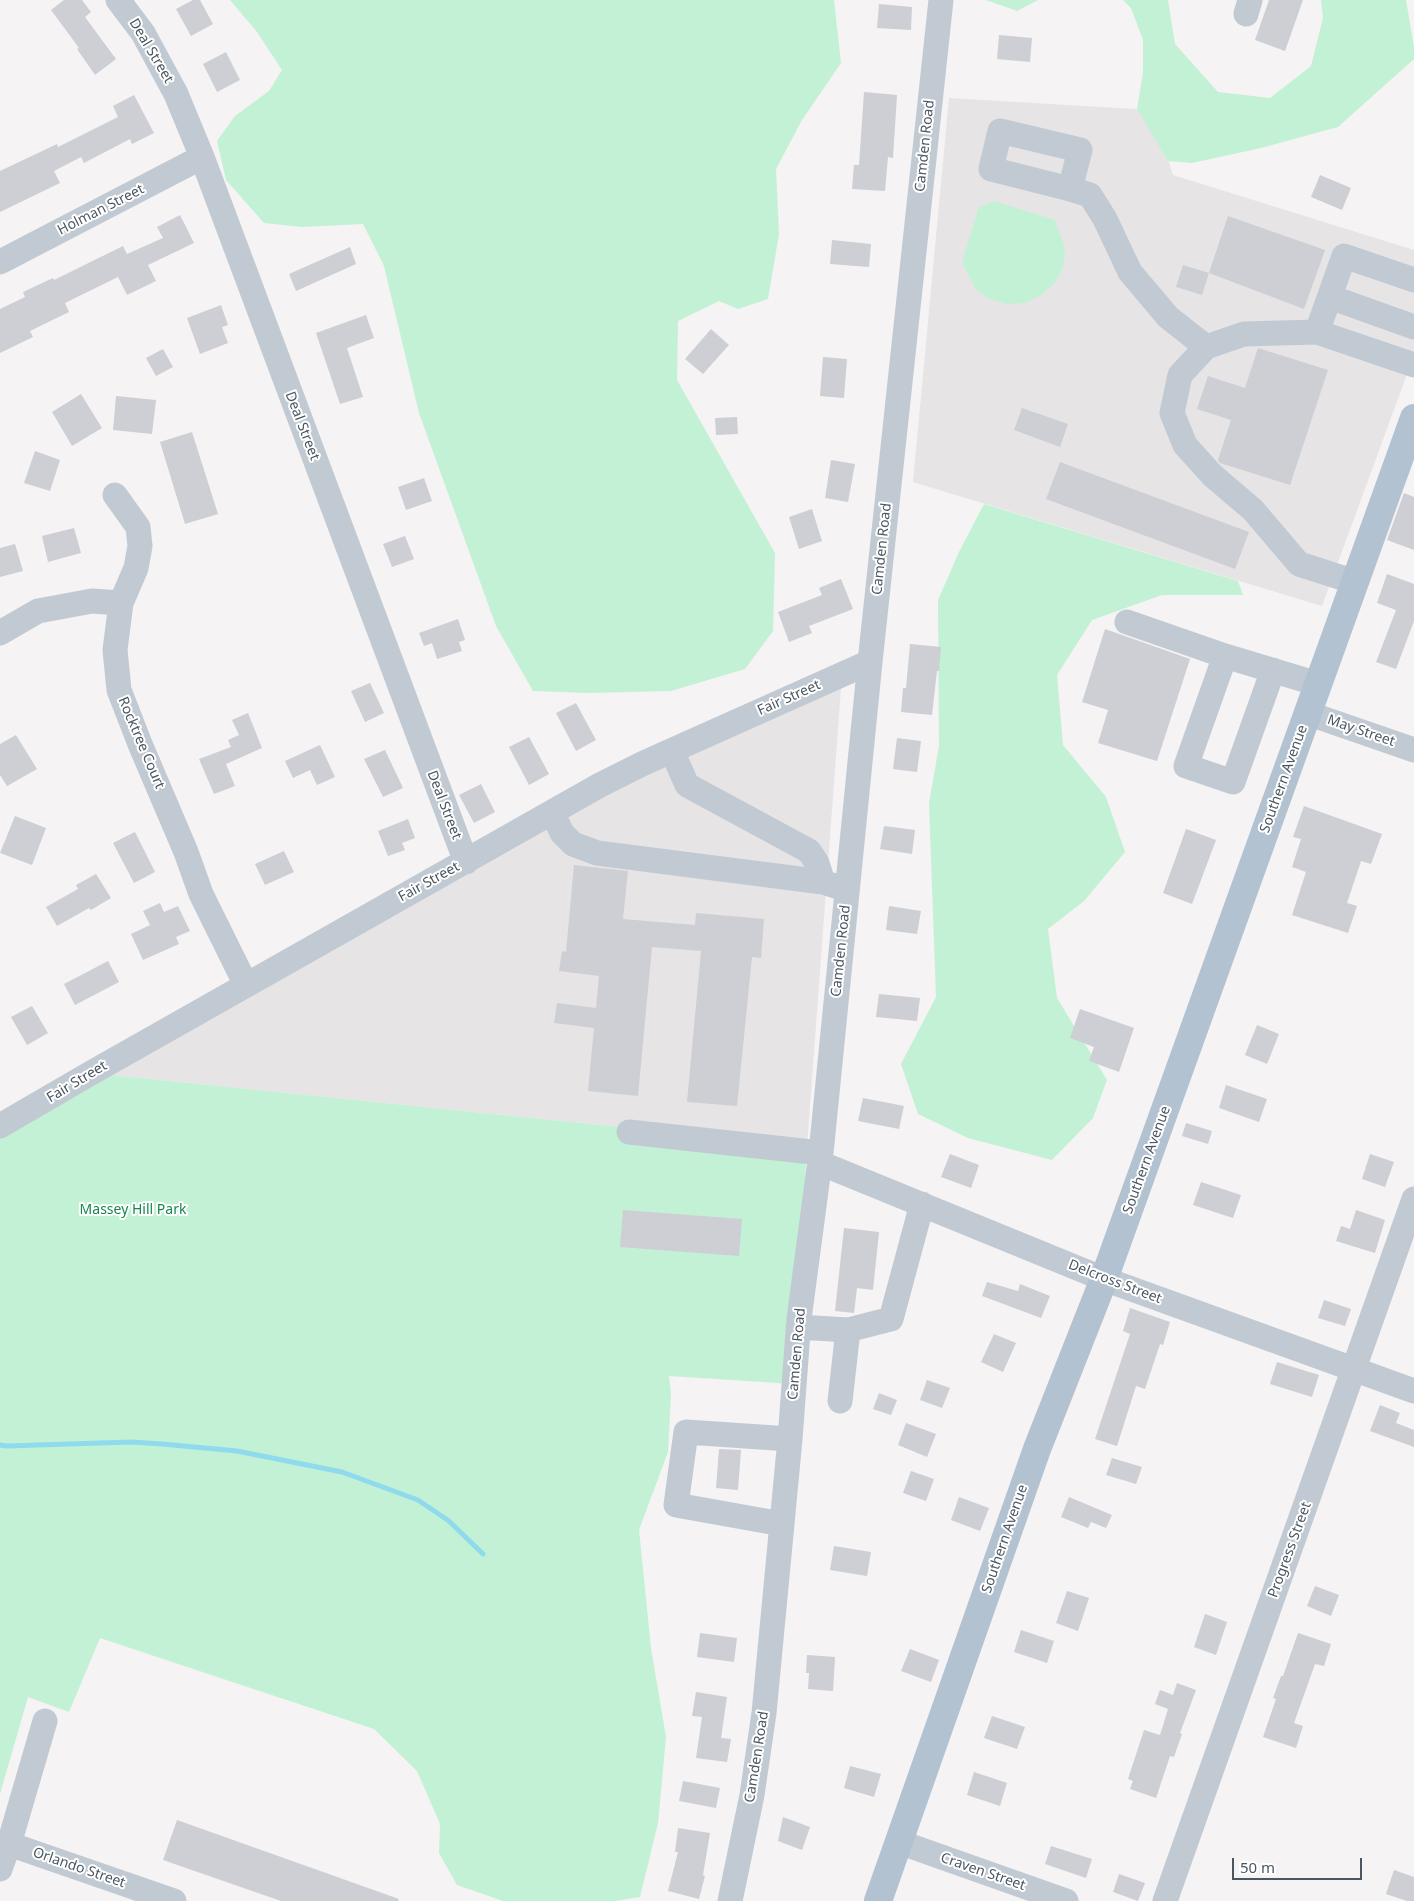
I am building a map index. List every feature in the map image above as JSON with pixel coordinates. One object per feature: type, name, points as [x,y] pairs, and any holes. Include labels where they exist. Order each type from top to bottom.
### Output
[{"type":"main road","name":"Southern Avenue","points":[[878,1901],[1037,1449],[1104,1279],[1414,418]]},
{"type":"street","name":"Deal Street","points":[[118,0],[143,33],[176,94],[202,156],[466,862]]},
{"type":"street","name":"Camden Road","points":[[730,1901],[752,1795],[764,1713],[790,1439],[798,1326],[821,1158],[870,662],[941,0]]},
{"type":"street","name":"Holman Street","points":[[0,262],[202,156]]},
{"type":"street","points":[[1070,189],[1090,195],[1105,219],[1130,272],[1168,317],[1206,347]]},
{"type":"street","points":[[1317,332],[1344,256],[1414,280]]},
{"type":"street","points":[[1330,297],[1414,327]]},
{"type":"street","points":[[1355,582],[1299,564],[1253,510],[1212,475],[1185,445],[1172,413],[1180,375],[1206,347],[1244,334],[1317,332],[1414,365]]},
{"type":"street","name":"Rocktree Court","points":[[115,495],[138,527],[140,546],[136,568],[122,603],[115,650],[119,690],[186,852],[201,894],[246,985]]},
{"type":"street","points":[[0,633],[38,611],[92,601],[122,603]]},
{"type":"street","points":[[1127,622],[1225,656],[1318,684]]},
{"type":"street","points":[[1225,656],[1186,766],[1233,782],[1273,670]]},
{"type":"street","name":"Fair Street","points":[[0,1126],[600,785],[870,662]]},
{"type":"street","name":"May Street","points":[[1308,713],[1414,750]]},
{"type":"street","points":[[672,751],[687,785],[809,851],[817,863],[823,882]]},
{"type":"street","points":[[552,812],[562,833],[574,844],[597,853],[823,882],[847,890]]},
{"type":"street","name":"Delcross Street","points":[[629,1132],[821,1158],[922,1204],[1104,1279],[1414,1391]]},
{"type":"street","name":"Progress Street","points":[[1165,1901],[1414,1199]]},
{"type":"street","points":[[798,1326],[848,1330],[891,1319],[922,1204]]},
{"type":"street","points":[[840,1401],[848,1330]]},
{"type":"street","points":[[782,1524],[676,1505],[686,1432],[790,1439]]},
{"type":"street","points":[[0,1869],[45,1720]]},
{"type":"street","name":"Craven Street","points":[[899,1842],[1066,1901]]},
{"type":"street","name":"Orlando Street","points":[[9,1844],[174,1901]]},
{"type":"shaded area","points":[[949,98],[1152,110],[1173,175],[1414,250],[1414,355],[1322,606],[913,482]]},
{"type":"shaded area","points":[[842,675],[807,1146],[91,1073],[466,862]]},
{"type":"green space","points":[[230,0],[834,0],[841,63],[802,120],[776,169],[779,234],[768,299],[738,309],[719,301],[678,321],[677,380],[775,553],[773,631],[745,669],[671,691],[589,693],[533,691],[496,626],[419,413],[384,266],[363,224],[302,227],[264,223],[226,180],[217,141],[235,116],[269,91],[282,70],[257,32]]},
{"type":"green space","points":[[986,0],[1038,0],[1017,11]]},
{"type":"green space","points":[[1123,0],[1168,0],[1175,44],[1218,92],[1270,98],[1311,66],[1323,18],[1321,0],[1406,0],[1414,47],[1414,59],[1338,127],[1261,148],[1192,163],[1168,161],[1137,109],[1143,72],[1143,40],[1131,8]]},
{"type":"green space","points":[[994,201],[1055,220],[1065,249],[1063,267],[1055,283],[1041,295],[1025,303],[1006,304],[990,299],[976,290],[962,262],[979,207]]},
{"type":"green space","points":[[984,504],[1238,581],[1243,595],[1162,595],[1092,620],[1057,675],[1063,745],[1106,797],[1125,852],[1084,901],[1048,929],[1057,998],[1107,1080],[1093,1118],[1052,1160],[968,1138],[918,1114],[901,1064],[936,997],[929,803],[939,746],[938,600],[959,552]]},
{"type":"green space","name":"Massey Hill Park","points":[[91,1073],[807,1146],[794,1384],[669,1376],[671,1394],[668,1452],[639,1530],[651,1648],[666,1737],[658,1823],[640,1897],[615,1901],[503,1901],[457,1885],[439,1853],[440,1824],[417,1771],[374,1729],[100,1638],[69,1712],[28,1697],[0,1794],[0,1126]]},
{"type":"building","points":[[64,0],[82,0],[91,12],[85,17],[116,59],[95,75],[77,49],[79,48],[51,10]]},
{"type":"building","points":[[193,0],[200,0],[213,24],[191,36],[176,9]]},
{"type":"building","points":[[1269,0],[1303,0],[1285,51],[1255,40]]},
{"type":"building","points":[[879,4],[912,7],[911,30],[877,28]]},
{"type":"building","points":[[999,35],[1032,38],[1030,62],[997,59]]},
{"type":"building","points":[[226,52],[240,80],[217,92],[203,64]]},
{"type":"building","points":[[864,92],[897,95],[893,158],[888,157],[885,191],[852,189],[854,165],[859,165]]},
{"type":"building","points":[[134,95],[154,133],[132,144],[130,139],[84,163],[81,157],[54,171],[60,183],[0,212],[0,171],[57,144],[58,147],[118,117],[113,106]]},
{"type":"building","points":[[1320,175],[1351,188],[1342,210],[1311,197]]},
{"type":"building","points":[[180,215],[194,243],[148,265],[156,281],[127,295],[118,277],[65,303],[69,312],[30,331],[33,337],[0,353],[0,309],[25,297],[23,292],[53,278],[54,280],[123,246],[127,254],[163,238],[157,227]]},
{"type":"building","points":[[1228,216],[1325,250],[1304,309],[1209,273]]},
{"type":"building","points":[[832,240],[871,244],[869,267],[830,264]]},
{"type":"building","points":[[350,247],[356,264],[296,291],[289,274]]},
{"type":"building","points":[[1183,265],[1209,273],[1202,295],[1176,287]]},
{"type":"building","points":[[221,305],[228,325],[222,327],[228,343],[200,354],[187,318]]},
{"type":"building","points":[[366,315],[374,338],[347,348],[363,397],[340,404],[316,333]]},
{"type":"building","points":[[711,329],[729,345],[703,374],[685,359]]},
{"type":"building","points":[[1258,348],[1328,370],[1290,485],[1220,463],[1218,460],[1231,420],[1197,409],[1208,376],[1245,388]]},
{"type":"building","points":[[163,349],[173,367],[156,376],[146,358]]},
{"type":"building","points":[[823,357],[847,359],[844,398],[820,396]]},
{"type":"building","points":[[81,394],[102,428],[72,446],[52,412]]},
{"type":"building","points":[[116,396],[156,400],[152,434],[113,430]]},
{"type":"building","points":[[1022,408],[1068,424],[1060,447],[1014,430]]},
{"type":"building","points":[[737,417],[738,434],[716,435],[715,418]]},
{"type":"building","points":[[192,432],[218,514],[185,524],[160,442]]},
{"type":"building","points":[[35,451],[60,460],[50,491],[24,483]]},
{"type":"building","points":[[831,460],[855,464],[848,502],[825,498]]},
{"type":"building","points":[[1060,462],[1249,532],[1235,569],[1046,499]]},
{"type":"building","points":[[424,478],[432,501],[406,510],[398,487]]},
{"type":"building","points":[[1404,493],[1414,497],[1414,550],[1387,540]]},
{"type":"building","points":[[812,509],[822,541],[799,549],[789,517]]},
{"type":"building","points":[[74,528],[81,553],[48,562],[42,536]]},
{"type":"building","points":[[405,536],[414,559],[392,567],[383,544]]},
{"type":"building","points":[[15,544],[23,571],[0,577],[0,548]]},
{"type":"building","points":[[1387,574],[1414,584],[1414,621],[1396,669],[1376,662],[1396,610],[1377,603]]},
{"type":"building","points":[[841,579],[853,609],[809,626],[812,633],[789,642],[778,612],[822,595],[819,588]]},
{"type":"building","points":[[458,619],[465,640],[459,642],[462,651],[437,659],[432,643],[424,646],[419,633]]},
{"type":"building","points":[[1105,629],[1190,659],[1157,761],[1098,743],[1108,710],[1082,702]]},
{"type":"building","points":[[910,644],[941,647],[932,715],[901,712],[903,688],[906,688]]},
{"type":"building","points":[[370,683],[384,713],[365,722],[351,691]]},
{"type":"building","points":[[576,703],[596,740],[576,751],[556,713]]},
{"type":"building","points":[[248,713],[262,748],[226,764],[235,786],[214,794],[199,759],[231,747],[228,740],[239,735],[232,720]]},
{"type":"building","points":[[16,735],[37,769],[7,786],[0,775],[0,744]]},
{"type":"building","points":[[529,737],[549,774],[529,785],[509,747]]},
{"type":"building","points":[[897,738],[921,741],[917,772],[893,769]]},
{"type":"building","points":[[320,745],[335,777],[317,785],[310,770],[293,778],[285,761]]},
{"type":"building","points":[[385,750],[403,788],[383,797],[364,759]]},
{"type":"building","points":[[481,784],[495,812],[474,823],[459,795]]},
{"type":"building","points":[[1304,806],[1382,834],[1371,864],[1361,861],[1347,903],[1357,906],[1348,933],[1292,915],[1306,872],[1292,867],[1301,839],[1293,837]]},
{"type":"building","points":[[15,816],[46,828],[32,865],[0,853]]},
{"type":"building","points":[[408,819],[415,838],[402,843],[405,850],[388,856],[378,831]]},
{"type":"building","points":[[884,826],[915,830],[912,854],[880,849]]},
{"type":"building","points":[[1186,829],[1216,840],[1192,904],[1163,893]]},
{"type":"building","points":[[135,832],[155,872],[134,883],[113,843]]},
{"type":"building","points":[[284,851],[294,872],[265,885],[255,864]]},
{"type":"building","points":[[574,865],[628,871],[623,919],[695,925],[696,913],[764,919],[761,958],[752,957],[737,1106],[687,1102],[701,951],[652,947],[638,1096],[588,1091],[594,1028],[554,1023],[557,1003],[596,1008],[599,976],[559,971],[562,951],[566,952]]},
{"type":"building","points":[[96,874],[111,898],[57,926],[46,907],[78,889],[76,885]]},
{"type":"building","points":[[160,903],[164,912],[178,906],[190,931],[176,937],[179,944],[143,960],[131,934],[150,925],[143,911]]},
{"type":"building","points":[[889,906],[921,911],[917,934],[886,930]]},
{"type":"building","points":[[108,961],[119,982],[75,1005],[64,984]]},
{"type":"building","points":[[879,994],[920,998],[917,1021],[876,1017]]},
{"type":"building","points":[[32,1006],[48,1033],[27,1045],[11,1017]]},
{"type":"building","points":[[1080,1009],[1134,1028],[1119,1072],[1089,1061],[1094,1047],[1070,1038]]},
{"type":"building","points":[[1257,1025],[1279,1034],[1267,1064],[1245,1055]]},
{"type":"building","points":[[1226,1085],[1267,1099],[1259,1122],[1219,1108]]},
{"type":"building","points":[[863,1098],[904,1106],[899,1129],[858,1121]]},
{"type":"building","points":[[1186,1123],[1212,1131],[1208,1144],[1182,1136]]},
{"type":"building","points":[[950,1154],[979,1165],[971,1188],[941,1177]]},
{"type":"building","points":[[1370,1154],[1394,1162],[1385,1187],[1362,1179]]},
{"type":"building","points":[[1201,1182],[1241,1195],[1233,1218],[1193,1205]]},
{"type":"building","points":[[623,1210],[742,1219],[739,1256],[620,1247]]},
{"type":"building","points":[[1356,1210],[1385,1220],[1375,1253],[1336,1241],[1341,1226],[1350,1229]]},
{"type":"building","points":[[844,1228],[879,1232],[873,1290],[857,1288],[854,1313],[835,1311]]},
{"type":"building","points":[[987,1282],[1018,1291],[1020,1284],[1050,1296],[1041,1318],[982,1296]]},
{"type":"building","points":[[1324,1300],[1351,1309],[1345,1326],[1318,1318]]},
{"type":"building","points":[[1130,1308],[1170,1322],[1163,1345],[1160,1344],[1145,1389],[1136,1386],[1117,1446],[1095,1439],[1130,1334],[1123,1331]]},
{"type":"building","points":[[994,1334],[1016,1343],[1003,1372],[981,1362]]},
{"type":"building","points":[[1277,1362],[1319,1375],[1312,1397],[1270,1384]]},
{"type":"building","points":[[927,1380],[950,1388],[942,1408],[920,1400]]},
{"type":"building","points":[[879,1393],[897,1400],[891,1415],[873,1409]]},
{"type":"building","points":[[1380,1405],[1400,1413],[1396,1423],[1414,1430],[1414,1447],[1370,1431]]},
{"type":"building","points":[[906,1423],[936,1434],[927,1457],[898,1445]]},
{"type":"building","points":[[719,1449],[741,1450],[738,1490],[716,1488]]},
{"type":"building","points":[[1112,1458],[1142,1467],[1136,1484],[1106,1475]]},
{"type":"building","points":[[911,1471],[934,1479],[926,1501],[903,1493]]},
{"type":"building","points":[[959,1497],[989,1508],[980,1531],[951,1520]]},
{"type":"building","points":[[1069,1497],[1112,1515],[1106,1528],[1091,1522],[1088,1528],[1061,1517]]},
{"type":"building","points":[[834,1546],[871,1552],[867,1576],[830,1570]]},
{"type":"building","points":[[1315,1586],[1339,1595],[1331,1616],[1307,1606]]},
{"type":"building","points":[[1067,1591],[1089,1598],[1078,1631],[1056,1623]]},
{"type":"building","points":[[1205,1614],[1227,1622],[1216,1655],[1194,1647]]},
{"type":"building","points":[[1021,1630],[1054,1641],[1047,1663],[1014,1652]]},
{"type":"building","points":[[700,1633],[737,1638],[734,1662],[697,1657]]},
{"type":"building","points":[[1298,1633],[1331,1644],[1324,1666],[1315,1664],[1294,1723],[1303,1726],[1296,1748],[1263,1737],[1276,1699],[1273,1698]]},
{"type":"building","points":[[910,1649],[939,1660],[931,1682],[901,1671]]},
{"type":"building","points":[[807,1655],[835,1657],[833,1691],[808,1689],[809,1673],[806,1673]]},
{"type":"building","points":[[1177,1683],[1196,1690],[1180,1733],[1182,1734],[1174,1757],[1170,1756],[1156,1798],[1130,1789],[1133,1781],[1128,1779],[1144,1730],[1160,1735],[1168,1709],[1155,1704],[1160,1690],[1173,1695]]},
{"type":"building","points":[[696,1692],[727,1697],[721,1738],[731,1739],[727,1762],[696,1758],[702,1717],[692,1716]]},
{"type":"building","points":[[992,1716],[1025,1727],[1017,1749],[984,1738]]},
{"type":"building","points":[[850,1766],[881,1774],[874,1797],[844,1788]]},
{"type":"building","points":[[974,1772],[1007,1783],[1000,1806],[967,1795]]},
{"type":"building","points":[[683,1781],[720,1788],[716,1808],[679,1801]]},
{"type":"building","points":[[783,1817],[810,1827],[802,1850],[778,1841]]},
{"type":"building","points":[[177,1820],[399,1899],[398,1901],[281,1901],[163,1860]]},
{"type":"building","points":[[678,1828],[710,1833],[703,1875],[705,1876],[699,1899],[668,1891],[678,1852],[675,1852]]},
{"type":"building","points":[[1051,1846],[1092,1859],[1086,1878],[1045,1864]]},
{"type":"building","points":[[1394,1870],[1414,1877],[1414,1901],[1407,1901],[1386,1894]]},
{"type":"building","points":[[1119,1874],[1145,1883],[1138,1901],[1113,1892]]},
{"type":"waterway","points":[[0,1445],[131,1442],[162,1444],[237,1451],[342,1472],[418,1500],[449,1521],[483,1554]]}]
